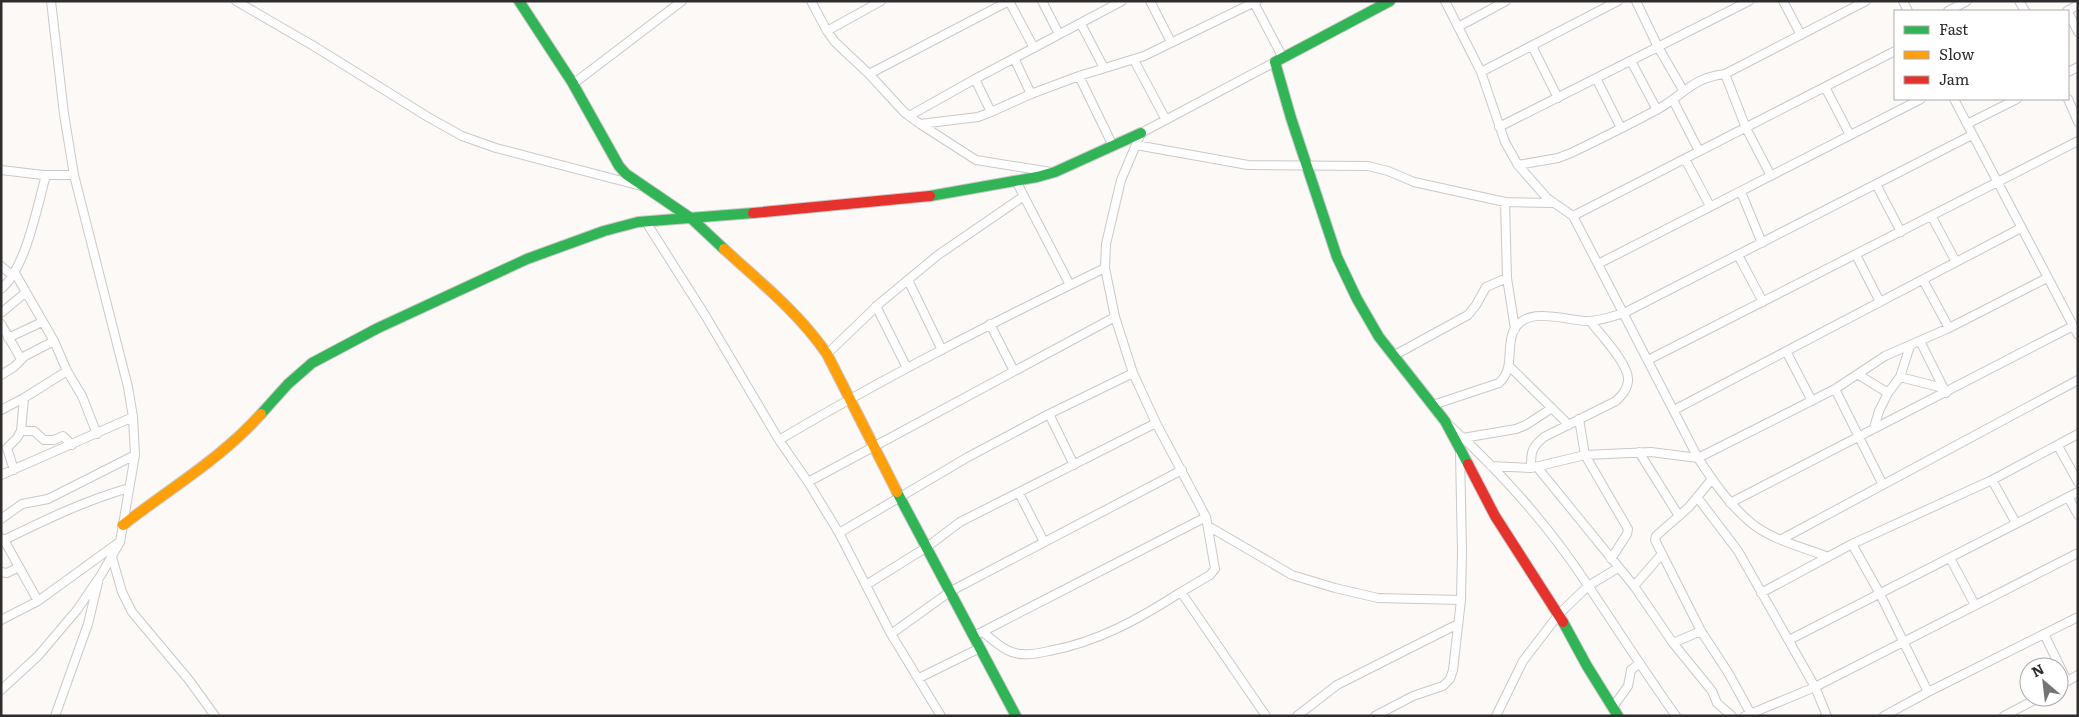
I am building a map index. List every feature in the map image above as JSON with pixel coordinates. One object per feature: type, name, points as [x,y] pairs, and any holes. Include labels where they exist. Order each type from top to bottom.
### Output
[{"type":"street","points":[[1,690],[38,656],[77,610],[100,578],[112,557],[120,542],[134,455],[133,418],[128,387],[74,174],[64,114],[51,1]]},
{"type":"street","points":[[236,1],[462,136],[496,148],[643,187]]},
{"type":"street","points":[[519,1],[542,32],[619,166],[643,187],[692,219],[790,309],[807,327],[827,354],[900,498],[951,591],[978,634],[980,648],[1016,716]]},
{"type":"street","points":[[573,84],[682,1]]},
{"type":"street","points":[[811,1],[827,31],[909,116],[920,124],[976,160],[1055,172]]},
{"type":"street","points":[[827,31],[881,1]]},
{"type":"street","points":[[869,74],[995,4],[1009,1],[1034,48]]},
{"type":"street","points":[[1042,1],[1059,34]]},
{"type":"street","points":[[909,116],[1014,58],[1081,24],[1106,5],[1122,1]]},
{"type":"street","points":[[1150,1],[1171,42]]},
{"type":"street","points":[[122,525],[207,463],[248,429],[301,371],[327,354],[440,298],[527,260],[618,227],[646,222],[937,195],[1055,172],[1142,133],[1390,1]]},
{"type":"street","points":[[1445,1],[1481,72],[1500,127],[1518,165],[1547,198],[1573,216],[1698,458],[1712,479],[1730,503],[1750,523],[1765,532],[1828,557]]},
{"type":"street","points":[[1458,27],[1506,1]]},
{"type":"street","points":[[1481,72],[1532,46],[1602,5],[1618,1]]},
{"type":"street","points":[[1636,1],[1658,47],[1683,90]]},
{"type":"street","points":[[1500,127],[1749,1]]},
{"type":"street","points":[[1783,1],[1801,35]]},
{"type":"street","points":[[1518,165],[1558,158],[1657,110],[1697,81],[1710,76],[1724,74],[1866,1]]},
{"type":"street","points":[[1950,10],[1967,1]]},
{"type":"street","points":[[920,124],[978,116],[1080,76],[1134,60],[1255,2],[1279,60],[1307,166],[1338,258],[1357,300],[1379,337],[1445,421],[1460,452],[1513,546],[1559,614],[1616,713]]},
{"type":"street","points":[[2069,15],[2078,32]]},
{"type":"street","points":[[1081,24],[1104,68]]},
{"type":"street","points":[[1532,46],[1558,98]]},
{"type":"street","points":[[1573,216],[1894,52]]},
{"type":"street","points":[[1014,58],[1031,94]]},
{"type":"street","points":[[1134,60],[1166,120]]},
{"type":"street","points":[[1631,61],[1657,110]]},
{"type":"street","points":[[1724,74],[1746,128],[1771,176]]},
{"type":"street","points":[[1080,76],[1113,146]]},
{"type":"street","points":[[1596,78],[1621,128]]},
{"type":"street","points":[[975,79],[991,112]]},
{"type":"street","points":[[1825,87],[1850,135]]},
{"type":"street","points":[[1673,100],[1699,152]]},
{"type":"street","points":[[1598,264],[1919,100]]},
{"type":"street","points":[[1955,100],[2078,335]]},
{"type":"street","points":[[1967,124],[2014,100]]},
{"type":"street","points":[[2068,100],[2078,122]]},
{"type":"street","points":[[978,634],[1007,650],[1023,654],[1072,647],[1110,632],[1144,615],[1210,575],[1215,569],[1206,517],[1156,423],[1134,373],[1115,317],[1105,268],[1106,244],[1121,180],[1142,133]]},
{"type":"street","points":[[1514,329],[1526,320],[1545,315],[1590,321],[1624,313],[1972,135]]},
{"type":"street","points":[[1648,360],[2078,141]]},
{"type":"street","points":[[1136,145],[1248,165],[1368,166],[1388,171],[1414,182],[1504,202],[1554,203]]},
{"type":"street","points":[[1685,159],[1710,206]]},
{"type":"street","points":[[1,170],[46,175],[74,174]]},
{"type":"street","points":[[1,289],[14,274],[23,256],[46,175]]},
{"type":"street","points":[[1016,181],[1070,285]]},
{"type":"street","points":[[1876,184],[1901,232]]},
{"type":"street","points":[[1741,192],[1762,243]]},
{"type":"street","points":[[827,354],[876,306],[938,255],[1024,196]]},
{"type":"street","points":[[1433,404],[1499,383],[1507,374],[1514,329],[1507,278],[1504,202]]},
{"type":"street","points":[[1932,217],[1956,262]]},
{"type":"street","points":[[646,222],[705,314],[779,440],[808,482],[839,533],[891,634],[920,678],[941,716]]},
{"type":"street","points":[[1674,410],[2021,228]]},
{"type":"street","points":[[1738,255],[1763,302]]},
{"type":"street","points":[[1856,255],[1880,302]]},
{"type":"street","points":[[1,266],[14,274],[54,341],[67,371],[82,396],[97,434]]},
{"type":"street","points":[[779,440],[850,398],[990,324],[1105,268]]},
{"type":"street","points":[[1393,356],[1468,315],[1486,287],[1507,278]]},
{"type":"street","points":[[1491,466],[1534,468],[1585,456],[1639,452],[1698,458],[1835,389],[1859,375],[1875,361],[1949,328],[2047,278]]},
{"type":"street","points":[[908,280],[942,350]]},
{"type":"street","points":[[1923,280],[1949,328]]},
{"type":"street","points":[[1,313],[25,292]]},
{"type":"street","points":[[876,306],[907,368]]},
{"type":"street","points":[[808,482],[1115,317]]},
{"type":"street","points":[[1590,321],[1624,366],[1628,379],[1626,392],[1616,401],[1544,437],[1534,446],[1531,456],[1534,468],[1634,586],[1673,643],[1712,691],[1717,704],[1732,716]]},
{"type":"street","points":[[8,338],[42,322]]},
{"type":"street","points":[[1,324],[21,359]]},
{"type":"street","points":[[990,324],[1014,371]]},
{"type":"street","points":[[1730,503],[1945,390],[2073,326]]},
{"type":"street","points":[[1,375],[14,367],[21,359],[54,341]]},
{"type":"street","points":[[1920,341],[1945,390]]},
{"type":"street","points":[[1874,428],[1878,411],[1900,377],[1910,346]]},
{"type":"street","points":[[1786,351],[1812,401]]},
{"type":"street","points":[[1509,366],[1569,425]]},
{"type":"street","points":[[1,410],[67,371]]},
{"type":"street","points":[[839,533],[968,457],[1049,414],[1134,373]]},
{"type":"street","points":[[1859,375],[1888,393]]},
{"type":"street","points":[[1900,377],[1945,390]]},
{"type":"street","points":[[1782,539],[2078,380]]},
{"type":"street","points":[[1835,389],[1883,485]]},
{"type":"street","points":[[14,470],[7,448],[17,438],[21,430],[24,398]]},
{"type":"street","points":[[1463,438],[1516,429],[1526,425],[1552,408]]},
{"type":"street","points":[[1049,414],[1074,465]]},
{"type":"street","points":[[1,475],[133,418]]},
{"type":"street","points":[[1579,420],[1585,456],[1628,529],[1627,534],[1611,560]]},
{"type":"street","points":[[1445,421],[1491,466],[1552,538],[1588,586],[1676,716]]},
{"type":"street","points":[[866,585],[927,547],[960,522],[1156,423]]},
{"type":"street","points":[[21,430],[34,431],[44,440],[54,440],[63,436],[72,445]]},
{"type":"street","points":[[1761,593],[1852,544],[1992,480],[2078,434]]},
{"type":"street","points":[[2058,446],[2078,482]]},
{"type":"street","points":[[1375,716],[1412,696],[1443,686],[1450,679],[1453,670],[1461,600],[1460,452]]},
{"type":"street","points":[[1639,452],[1680,516]]},
{"type":"street","points":[[1,519],[22,504],[48,499],[134,455]]},
{"type":"street","points":[[891,634],[951,591],[1182,470]]},
{"type":"street","points":[[1712,479],[1680,516],[1656,536],[1656,543],[1701,630],[1749,715],[1815,687],[2078,553]]},
{"type":"street","points":[[1992,480],[2016,523]]},
{"type":"street","points":[[38,601],[3,539],[66,509],[129,488]]},
{"type":"street","points":[[1019,492],[1044,542]]},
{"type":"street","points":[[1789,640],[2078,492]]},
{"type":"street","points":[[2068,497],[2078,515]]},
{"type":"street","points":[[1697,498],[1738,551],[1815,687],[1827,716]]},
{"type":"street","points":[[978,634],[1206,517]]},
{"type":"street","points":[[1208,526],[1292,575],[1334,588],[1378,598],[1461,600]]},
{"type":"street","points":[[1,620],[38,601],[120,542]]},
{"type":"street","points":[[1852,544],[1880,594],[1928,692]]},
{"type":"street","points":[[1634,586],[1662,554]]},
{"type":"street","points":[[112,557],[122,592],[132,612],[189,680],[215,716]]},
{"type":"street","points":[[1950,558],[1975,605]]},
{"type":"street","points":[[1,572],[7,573],[19,567]]},
{"type":"street","points":[[1496,716],[1523,661],[1559,614],[1588,586],[1618,568]]},
{"type":"street","points":[[55,716],[88,624],[100,578]]},
{"type":"street","points":[[1181,592],[1266,716]]},
{"type":"street","points":[[1884,716],[2078,617]]},
{"type":"street","points":[[1297,716],[1337,685],[1458,624]]},
{"type":"street","points":[[1673,643],[1701,630]]},
{"type":"street","points":[[2044,634],[2055,657]]},
{"type":"street","points":[[920,678],[980,648]]},
{"type":"street","points":[[1616,713],[1628,686],[1632,670],[1640,663]]},
{"type":"street","points":[[2004,716],[2021,707]]},
{"type":"traffic: fast","points":[[519,1],[572,82],[619,166],[626,174],[692,219],[724,249]]},
{"type":"traffic: fast","points":[[1390,1],[1275,62],[1291,118],[1337,257],[1357,299],[1379,337],[1445,421],[1468,464]]},
{"type":"traffic: fast","points":[[930,196],[1037,177],[1055,172],[1141,133]]},
{"type":"traffic: fast","points":[[261,414],[288,384],[312,363],[378,328],[527,259],[604,231],[638,222],[753,213]]},
{"type":"traffic: fast","points":[[897,492],[1016,716]]},
{"type":"traffic: fast","points":[[1563,622],[1587,666],[1618,716]]},
{"type":"traffic: slow","points":[[724,249],[792,311],[827,354],[897,492]]},
{"type":"traffic: slow","points":[[123,525],[212,459],[246,430],[261,414]]},
{"type":"traffic: jam","points":[[753,213],[930,196]]},
{"type":"traffic: jam","points":[[1468,464],[1495,516],[1563,622]]}]
